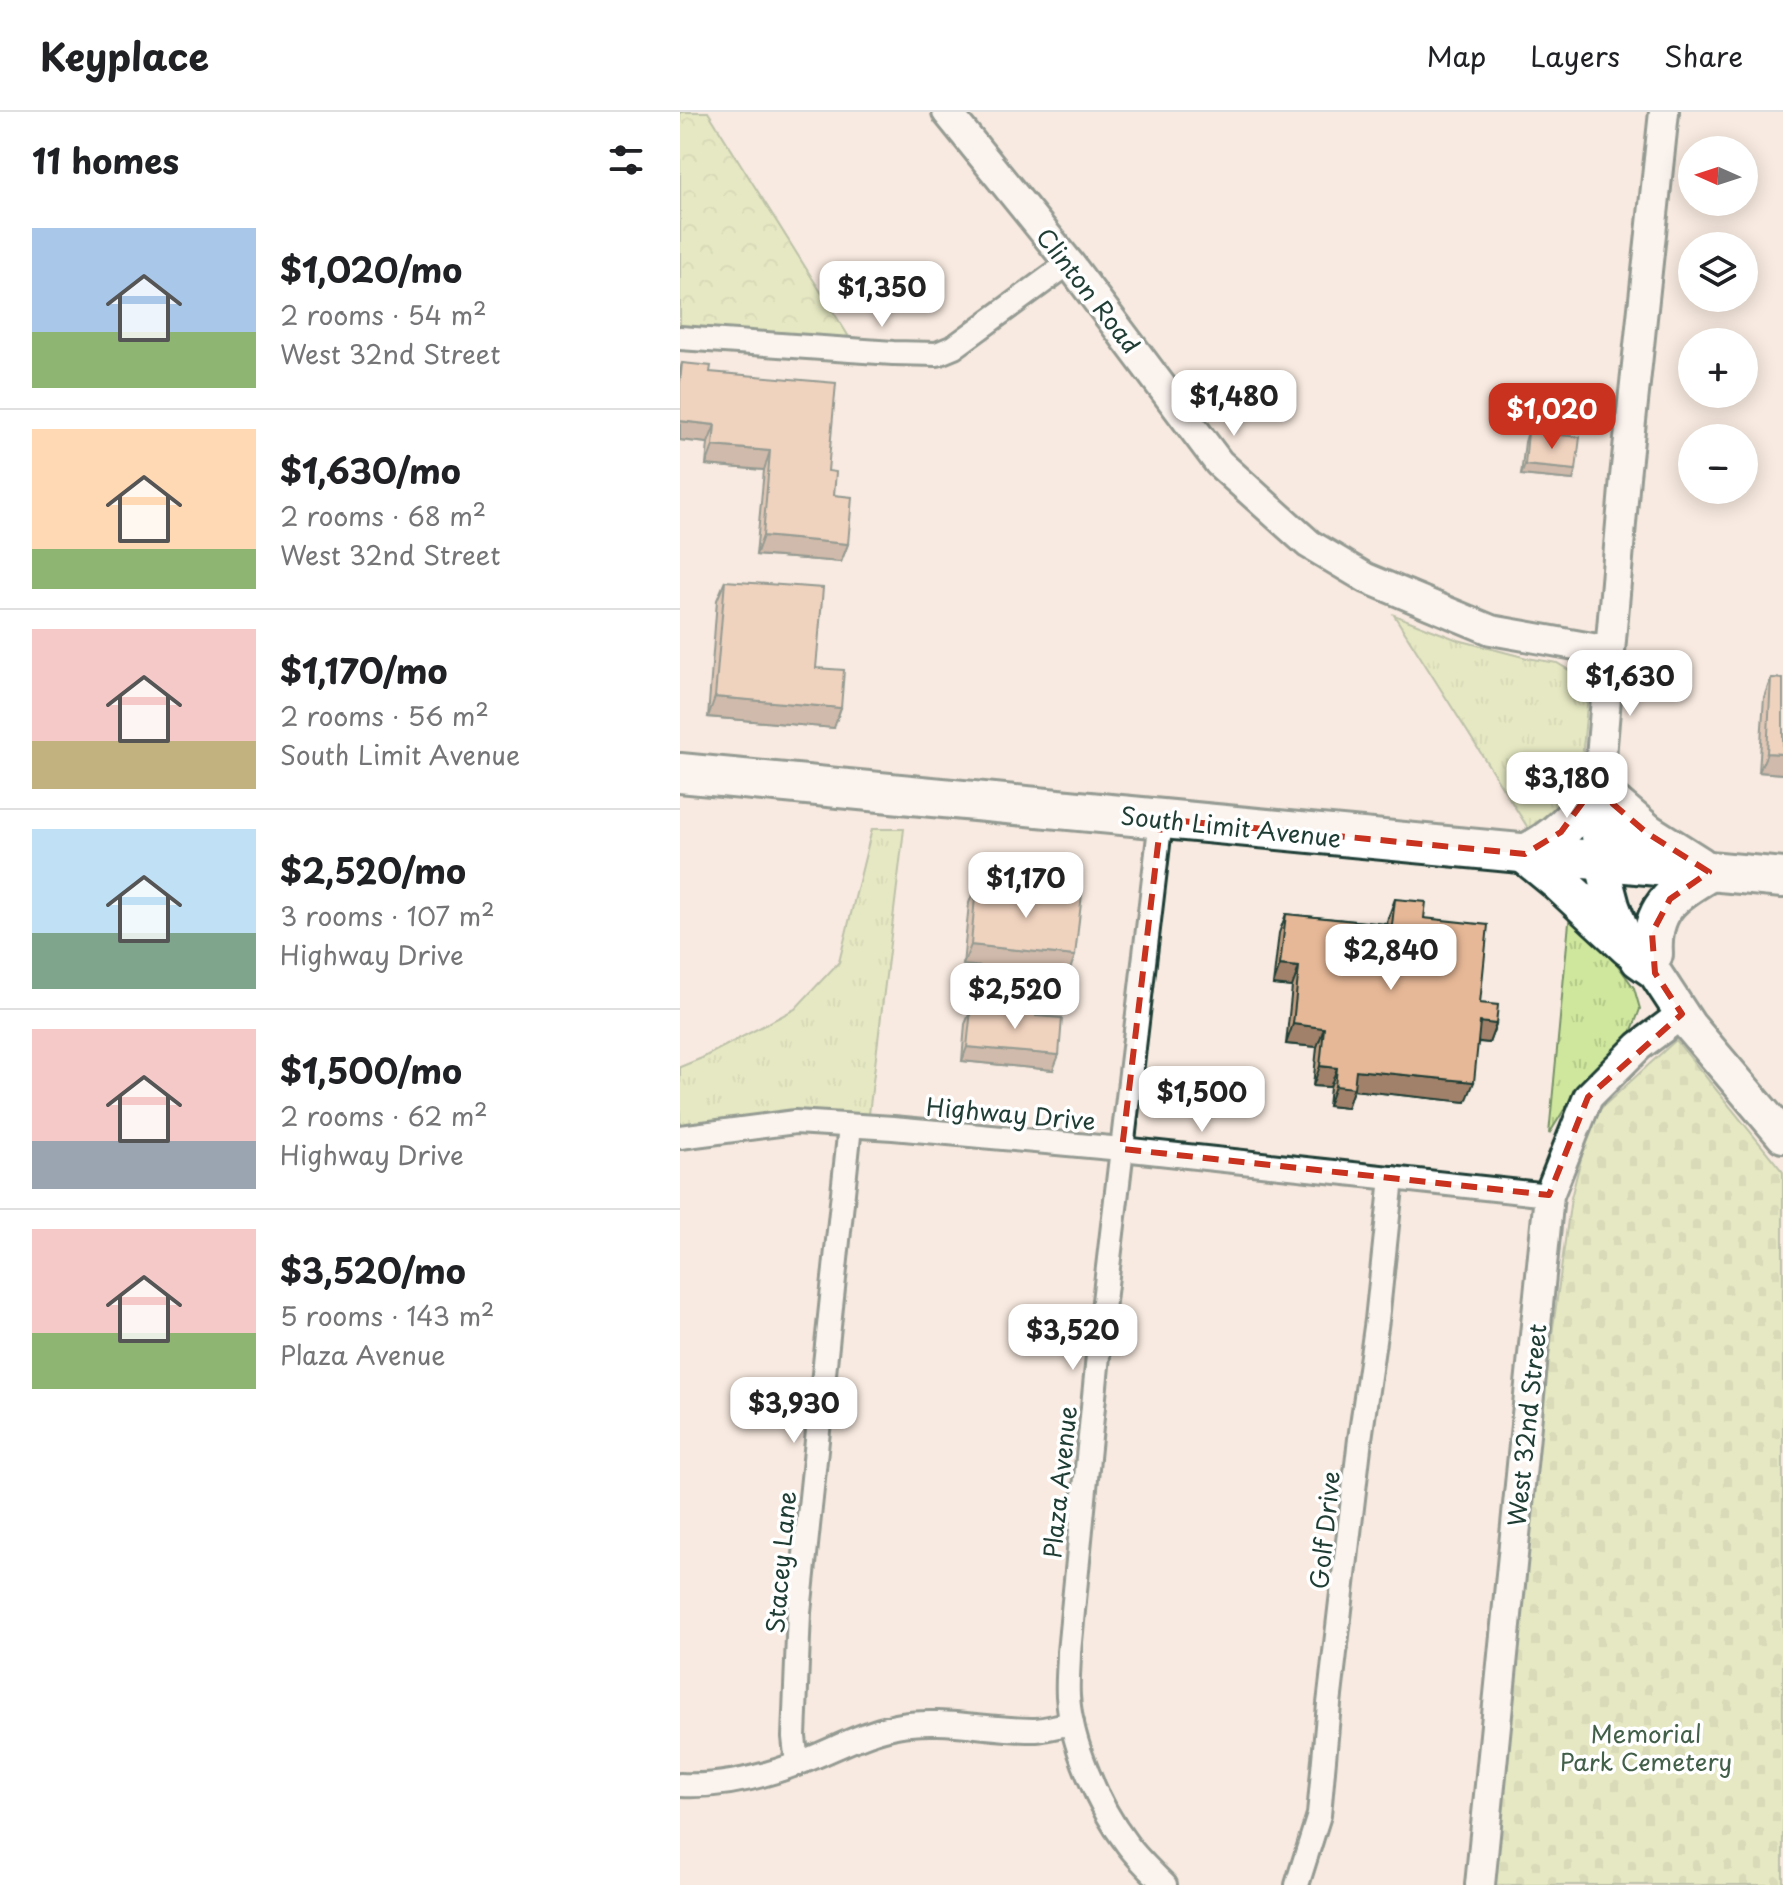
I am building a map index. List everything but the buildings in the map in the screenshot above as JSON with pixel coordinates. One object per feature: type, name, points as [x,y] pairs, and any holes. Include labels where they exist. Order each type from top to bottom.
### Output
[{"type":"highway","name":"South Limit Avenue","points":[[680,773],[1783,878]]},
{"type":"highway","points":[[1603,792],[1669,849],[1709,872],[1686,884],[1661,909],[1646,958],[1525,854],[1561,832],[1603,792]]},
{"type":"main road","points":[[1611,862],[1635,912],[1646,958],[1682,1014],[1783,1136]]},
{"type":"street","name":"Clinton Road","points":[[947,112],[1069,263],[1219,463],[1309,544],[1366,578],[1491,630],[1609,651]]},
{"type":"street","points":[[1611,862],[1603,792],[1609,651],[1664,112]]},
{"type":"street","points":[[680,338],[937,354],[954,347],[1069,263]]},
{"type":"street","name":"Plaza Avenue","points":[[1161,819],[1097,1367],[1068,1694],[1072,1723],[1110,1819],[1128,1845],[1165,1885]]},
{"type":"street","name":"West 32nd Street","points":[[1480,1885],[1549,1195],[1588,1097],[1639,1046],[1682,1014]]},
{"type":"street","name":"Highway Drive","points":[[680,1137],[795,1122],[1122,1149],[1549,1195]]},
{"type":"street","name":"Stacey Lane","points":[[797,1764],[794,1737],[799,1612],[850,1126]]},
{"type":"street","name":"Golf Drive","points":[[1297,1885],[1319,1815],[1329,1704],[1392,1178]]},
{"type":"street","points":[[680,1785],[724,1783],[797,1764],[873,1732],[899,1726],[961,1725],[1038,1730],[1072,1723]]},
{"type":"highlighted area","points":[[1599,780],[1613,804],[1647,833],[1709,872],[1670,899],[1652,933],[1655,973],[1682,1014],[1588,1097],[1549,1195],[1122,1149],[1161,819],[1525,854],[1561,832]]},
{"type":"green space","points":[[680,112],[708,112],[856,348],[680,331]]},
{"type":"green space","points":[[1394,615],[1458,640],[1557,663],[1577,675],[1588,694],[1579,794],[1548,829],[1528,828]]},
{"type":"green space","points":[[872,829],[904,829],[869,1114],[680,1132],[680,1067],[795,1009],[839,962]]},
{"type":"green space","points":[[1570,912],[1597,936],[1634,988],[1640,1009],[1628,1041],[1579,1086],[1549,1134]]},
{"type":"green space","name":"Memorial Park Cemetery","points":[[1676,1040],[1783,1172],[1783,1885],[1494,1885],[1546,1378],[1571,1198],[1584,1147],[1599,1110]]}]
